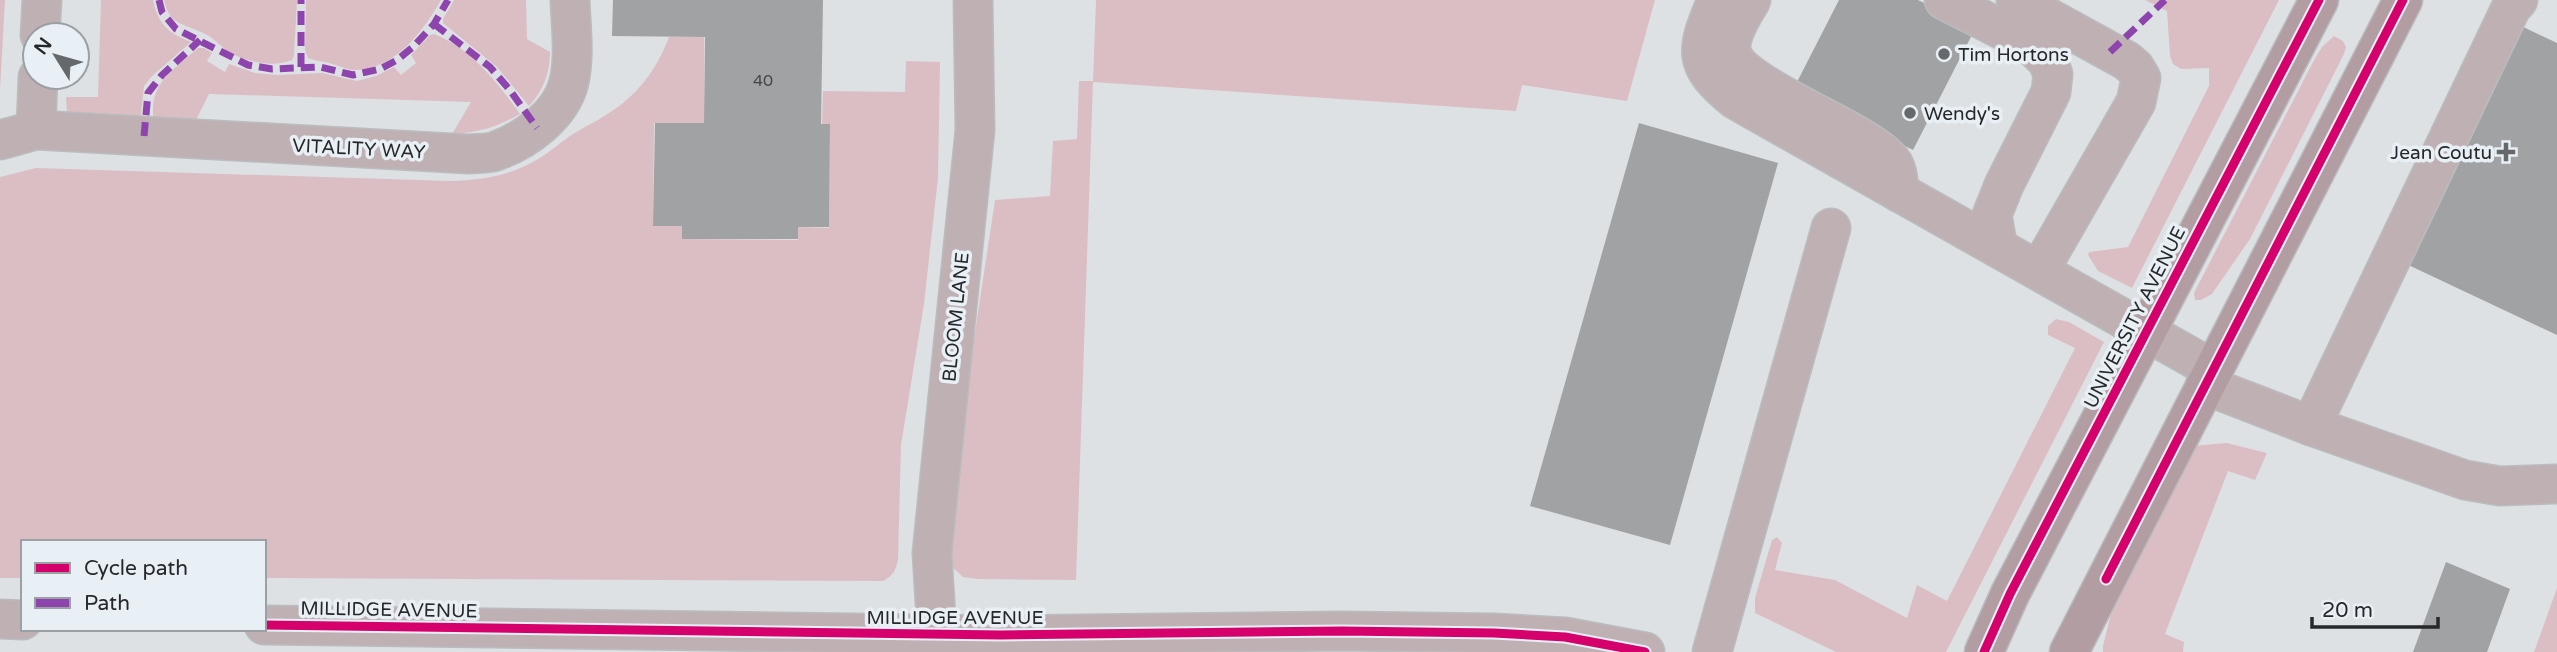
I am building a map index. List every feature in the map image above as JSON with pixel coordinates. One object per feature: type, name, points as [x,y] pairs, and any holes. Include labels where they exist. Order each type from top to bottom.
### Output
[{"type":"main road","name":"UNIVERSITY AVENUE","points":[[1984,652],[2010,594],[2319,0]]},
{"type":"main road","points":[[2069,652],[2403,0]]},
{"type":"main road","points":[[2091,652],[2106,579]]},
{"type":"street","points":[[41,21],[42,0]]},
{"type":"street","name":"VITALITY WAY","points":[[33,91],[18,135],[468,154],[494,152],[537,128],[560,104],[569,83],[572,59],[570,0]]},
{"type":"street","name":"BLOOM LANE","points":[[937,635],[932,553],[975,130],[973,0]]},
{"type":"street","points":[[1717,0],[1703,34],[1702,58],[1712,81],[1736,100],[2146,332],[2209,377],[2311,426],[2465,480],[2500,486],[2557,484]]},
{"type":"street","points":[[1751,0],[1736,26],[1731,46],[1734,58],[1748,74],[1777,93],[1870,142],[1894,163],[1900,193]]},
{"type":"street","points":[[1944,0],[2030,44],[2047,60],[2053,74],[2051,92],[2004,185],[1992,215],[1998,248]]},
{"type":"street","points":[[2016,0],[2127,61],[2141,78],[2136,102],[2039,271]]},
{"type":"street","points":[[2311,426],[2511,8],[2518,0]]},
{"type":"street","points":[[1712,652],[1831,228]]},
{"type":"street","points":[[0,619],[21,620]]},
{"type":"street","name":"MILLIDGE AVENUE","points":[[266,626],[315,639],[681,642],[937,635],[977,644],[1181,643],[1342,631],[1494,633],[1565,637],[1645,652]]},
{"type":"shaded area","points":[[0,0],[5,0],[0,91]]},
{"type":"shaded area","points":[[101,0],[153,0],[165,27],[191,42],[144,86],[140,124],[71,116],[67,112],[66,97],[98,97]]},
{"type":"shaded area","points":[[164,0],[297,0],[294,56],[292,60],[269,64],[236,56],[207,35],[174,19]]},
{"type":"shaded area","points":[[306,0],[441,0],[417,36],[395,56],[370,68],[355,70],[308,58],[305,50]]},
{"type":"shaded area","points":[[454,0],[526,0],[527,39],[550,52],[545,81],[529,106],[497,67],[443,23]]},
{"type":"shaded area","points":[[1096,0],[1655,0],[1627,101],[1522,85],[1516,111],[1093,82],[1076,580],[963,577],[949,564],[971,359],[995,200],[1050,196],[1053,141],[1077,139],[1079,81],[1093,81]]},
{"type":"shaded area","points":[[2145,0],[2279,0],[2132,288],[2098,271],[2088,255],[2089,252],[2128,247],[2209,86],[2209,68],[2181,69],[2173,64],[2167,11]]},
{"type":"shaded area","points":[[434,34],[472,57],[520,114],[488,128],[452,134],[471,102],[209,94],[193,126],[154,125],[154,99],[163,80],[198,48],[212,53],[207,61],[225,72],[229,64],[255,73],[322,73],[357,81],[394,67],[401,75],[416,63],[411,55]]},
{"type":"shaded area","points":[[2334,36],[2343,41],[2346,47],[2344,54],[2250,239],[2212,294],[2195,300],[2194,293],[2313,62],[2322,47]]},
{"type":"shaded area","points":[[669,37],[704,37],[704,123],[654,123],[653,225],[682,226],[682,239],[798,240],[798,227],[829,228],[830,124],[822,124],[823,91],[905,92],[906,61],[940,62],[938,178],[924,304],[901,445],[898,560],[889,577],[883,581],[266,578],[266,540],[21,540],[21,578],[0,578],[0,177],[36,168],[473,180],[517,169],[538,159],[627,100],[652,72]]},
{"type":"shaded area","points":[[2056,319],[2069,322],[2104,342],[1946,652],[1836,652],[1755,613],[1755,598],[1772,540],[1777,537],[1782,543],[1775,570],[1835,580],[1907,618],[1917,585],[1947,601],[2075,348],[2048,335],[2048,326]]},
{"type":"shaded area","points":[[2227,443],[2267,453],[2255,480],[2228,471],[2165,634],[2184,642],[2183,652],[2103,652],[2119,582],[2191,446]]},
{"type":"shaded area","points":[[2557,588],[2557,652],[2534,652]]},
{"type":"building","points":[[613,0],[823,0],[821,124],[830,124],[829,227],[798,227],[798,239],[682,239],[682,226],[653,226],[655,123],[704,123],[705,37],[612,36]]},
{"type":"building","points":[[1839,0],[1918,0],[1975,29],[1913,150],[1875,131],[1796,84]]},
{"type":"building","name":"Jean Coutu","points":[[2517,24],[2557,43],[2557,335],[2402,262]]},
{"type":"building","points":[[1639,123],[1778,163],[1670,545],[1530,506]]},
{"type":"building","points":[[2446,562],[2510,589],[2487,652],[2413,652]]},
{"type":"marked path","points":[[159,0],[162,12],[176,29],[248,65],[272,69],[320,67],[353,75],[380,69],[397,60],[434,24],[448,0]]},
{"type":"marked path","points":[[301,0],[301,67]]},
{"type":"marked path","points":[[2110,52],[2165,0]]},
{"type":"marked path","points":[[434,24],[490,67],[537,128]]},
{"type":"marked path","points":[[144,136],[148,93],[162,75],[200,40]]},
{"type":"cycle path","points":[[1984,652],[2010,594],[2319,0]]},
{"type":"cycle path","points":[[2106,579],[2403,0]]},
{"type":"cycle path","points":[[266,625],[1001,635],[1342,631],[1494,633],[1565,637],[1645,652]]},
{"type":"place","name":"Tim Hortons","points":[[1944,54]]},
{"type":"place","name":"Wendy's","points":[[1910,113]]},
{"type":"place","name":"Jean Coutu","points":[[2506,152]]}]
